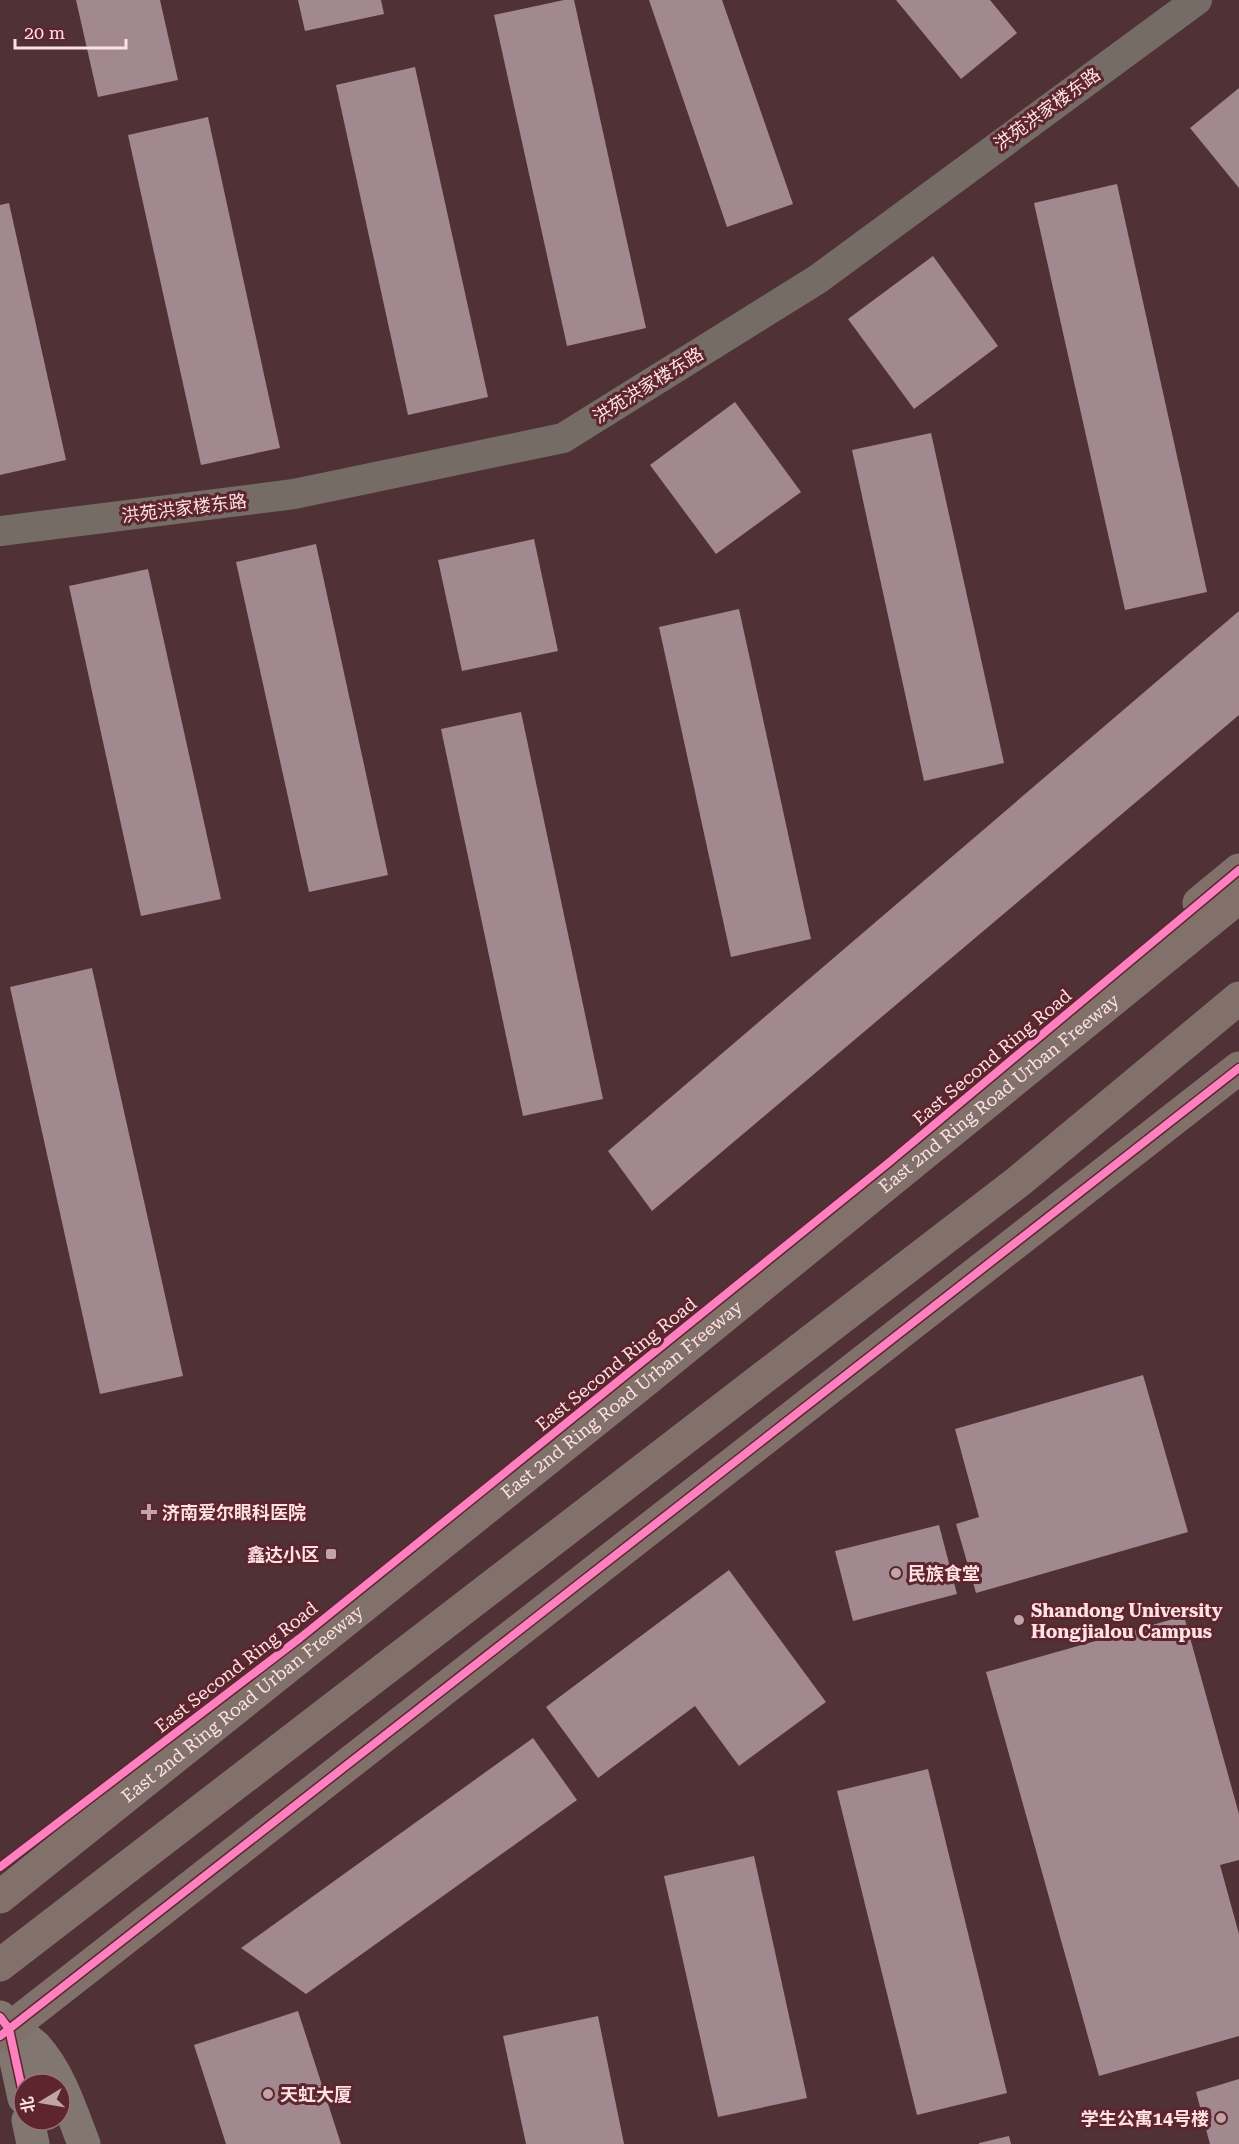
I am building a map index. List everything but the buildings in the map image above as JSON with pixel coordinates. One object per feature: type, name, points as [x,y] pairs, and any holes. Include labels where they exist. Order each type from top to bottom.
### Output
[{"type":"highway","name":"East Second Ring Road","points":[[0,1867],[354,1594],[887,1164],[1239,870]]},
{"type":"highway","name":"East 2nd Ring Road Urban Freeway","points":[[0,1897],[642,1383],[1239,897]]},
{"type":"highway","points":[[0,1965],[1019,1181],[1239,998]]},
{"type":"highway","points":[[3,2027],[1239,1068]]},
{"type":"main road","points":[[3,2027],[16,2072]]},
{"type":"main road","points":[[3,2027],[35,2046],[58,2079],[84,2144]]},
{"type":"street","name":"洪苑洪家楼东路","points":[[0,531],[294,494],[563,438],[818,279],[1197,0]]},
{"type":"cycle path","points":[[0,1867],[300,1638],[887,1164],[1239,870]]},
{"type":"cycle path","points":[[0,2036],[1239,1068]]},
{"type":"cycle path","points":[[0,2017],[9,2029],[18,2072]]},
{"type":"place","name":"济南爱尔眼科医院","points":[[149,1512]]},
{"type":"place","name":"鑫达小区","points":[[331,1554]]},
{"type":"place","name":"民族食堂","points":[[896,1573]]},
{"type":"place","name":"Shandong University Hongjialou Campus","points":[[1019,1620]]},
{"type":"place","name":"天虹大厦","points":[[268,2094]]},
{"type":"place","name":"学生公寓14号楼","points":[[1221,2118]]}]
